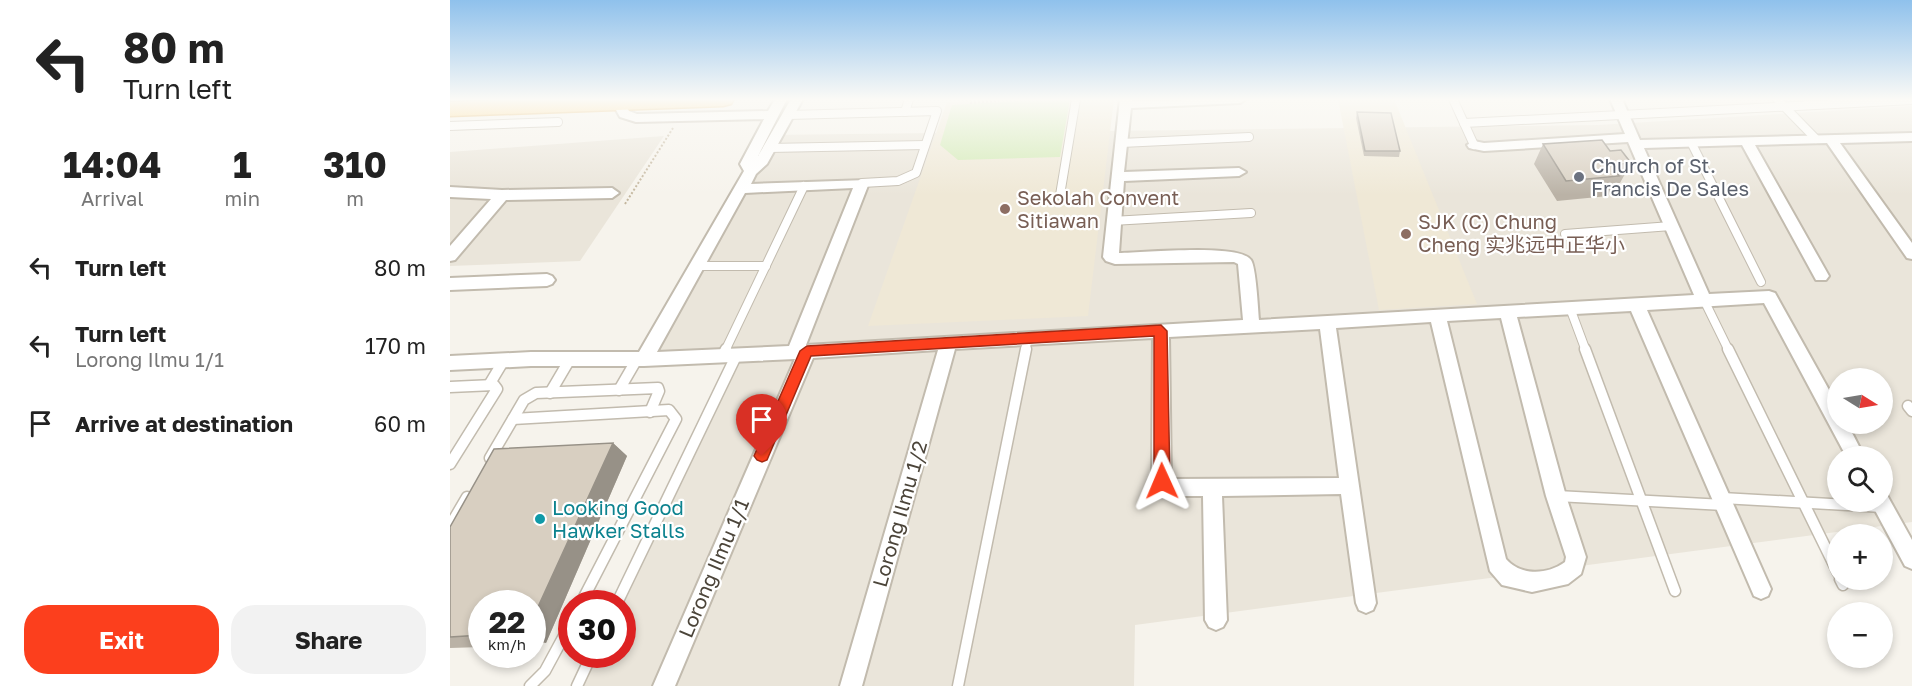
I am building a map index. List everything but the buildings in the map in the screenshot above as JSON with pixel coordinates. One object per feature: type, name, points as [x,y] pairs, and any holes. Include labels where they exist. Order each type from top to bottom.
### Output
[{"type":"street","points":[[751,171],[747,165],[763,131]]},
{"type":"street","points":[[640,359],[698,266],[751,171],[760,164],[779,131]]},
{"type":"street","points":[[1122,131],[1110,254],[1115,259],[1225,255],[1238,257],[1245,262],[1252,326]]},
{"type":"street","points":[[1629,131],[1704,300]]},
{"type":"street","points":[[1474,145],[1484,147],[1634,141],[1692,144],[1912,137]]},
{"type":"street","points":[[1823,139],[1912,254]]},
{"type":"street","points":[[1747,142],[1821,276]]},
{"type":"street","points":[[1117,177],[1239,172]]},
{"type":"street","points":[[741,189],[862,183]]},
{"type":"street","name":"Lorong Ilmu 1/1","points":[[664,686],[801,351],[862,183]]},
{"type":"street","points":[[450,192],[502,195],[612,193]]},
{"type":"street","points":[[450,256],[502,195]]},
{"type":"street","points":[[450,284],[547,280]]},
{"type":"street","points":[[450,363],[730,355],[1770,297],[1827,403]]},
{"type":"street","points":[[1636,304],[1761,588]]},
{"type":"street","points":[[1437,315],[1497,564],[1509,578],[1532,582],[1561,577],[1574,567],[1576,557],[1556,496],[1507,311]]},
{"type":"street","points":[[1327,321],[1366,603]]},
{"type":"street","points":[[1161,331],[1162,481],[1164,486],[1172,489],[1350,486]]},
{"type":"street","name":"Lorong Ilmu 1/2","points":[[851,686],[949,342]]},
{"type":"street","points":[[1212,488],[1216,620]]},
{"type":"street","points":[[1887,512],[1905,534],[1912,559]]},
{"type":"lane","points":[[862,183],[911,177],[918,168],[930,131]]},
{"type":"lane","points":[[1060,195],[1071,131]]},
{"type":"lane","points":[[1468,131],[1474,145]]},
{"type":"lane","points":[[1813,131],[1823,139]]},
{"type":"lane","points":[[1121,143],[1249,137]]},
{"type":"lane","points":[[1692,144],[1761,282]]},
{"type":"lane","points":[[769,148],[925,145]]},
{"type":"lane","points":[[623,590],[730,355],[766,266],[804,186]]},
{"type":"lane","points":[[1112,221],[1251,213]]},
{"type":"lane","points":[[1565,234],[1671,226]]},
{"type":"lane","points":[[698,266],[766,266]]},
{"type":"lane","points":[[1704,300],[1827,551]]},
{"type":"lane","points":[[1570,308],[1675,591]]},
{"type":"lane","points":[[958,686],[1028,338]]},
{"type":"lane","points":[[550,393],[570,358]]},
{"type":"lane","points":[[619,390],[640,359]]},
{"type":"lane","points":[[489,385],[504,360]]},
{"type":"lane","points":[[450,387],[494,385],[497,389],[450,464]]},
{"type":"lane","points":[[484,468],[524,400],[536,393],[658,388],[659,392],[650,411]]},
{"type":"lane","points":[[513,419],[669,410],[676,419],[588,590]]},
{"type":"lane","points":[[450,526],[473,487]]},
{"type":"lane","points":[[1556,496],[1640,501],[1827,503]]},
{"type":"lane","points":[[530,686],[545,671],[558,647]]},
{"type":"lane","points":[[576,686],[585,668]]},
{"type":"path","points":[[625,204],[671,131]]},
{"type":"shaded area","name":"Sekolah Convent Sitiawan","points":[[937,131],[1110,131],[1088,316],[868,326]]},
{"type":"shaded area","points":[[1099,131],[1912,131],[1912,522],[1893,525],[1827,524],[1827,533],[1135,625],[1134,686],[579,686],[587,668],[636,668],[636,590],[623,590],[728,360],[641,362],[768,135]]},
{"type":"shaded area","name":"SJK (C) Chung Cheng 实兆远中正华小","points":[[1344,131],[1407,131],[1477,304],[1379,310]]},
{"type":"shaded area","points":[[664,136],[580,261],[450,266],[450,152]]},
{"type":"green space","points":[[944,131],[1064,131],[1060,157],[958,160],[940,145]]},
{"type":"place","name":"Church of St. Francis De Sales","points":[[1579,177]]},
{"type":"place","name":"Sekolah Convent Sitiawan","points":[[1005,209]]},
{"type":"place","name":"SJK (C) Chung Cheng 实兆远中正华小","points":[[1406,234]]},
{"type":"place","name":"Looking Good Hawker Stalls","points":[[540,519]]},
{"type":"route","points":[[762,456],[807,351],[1161,331],[1162,481]]}]
